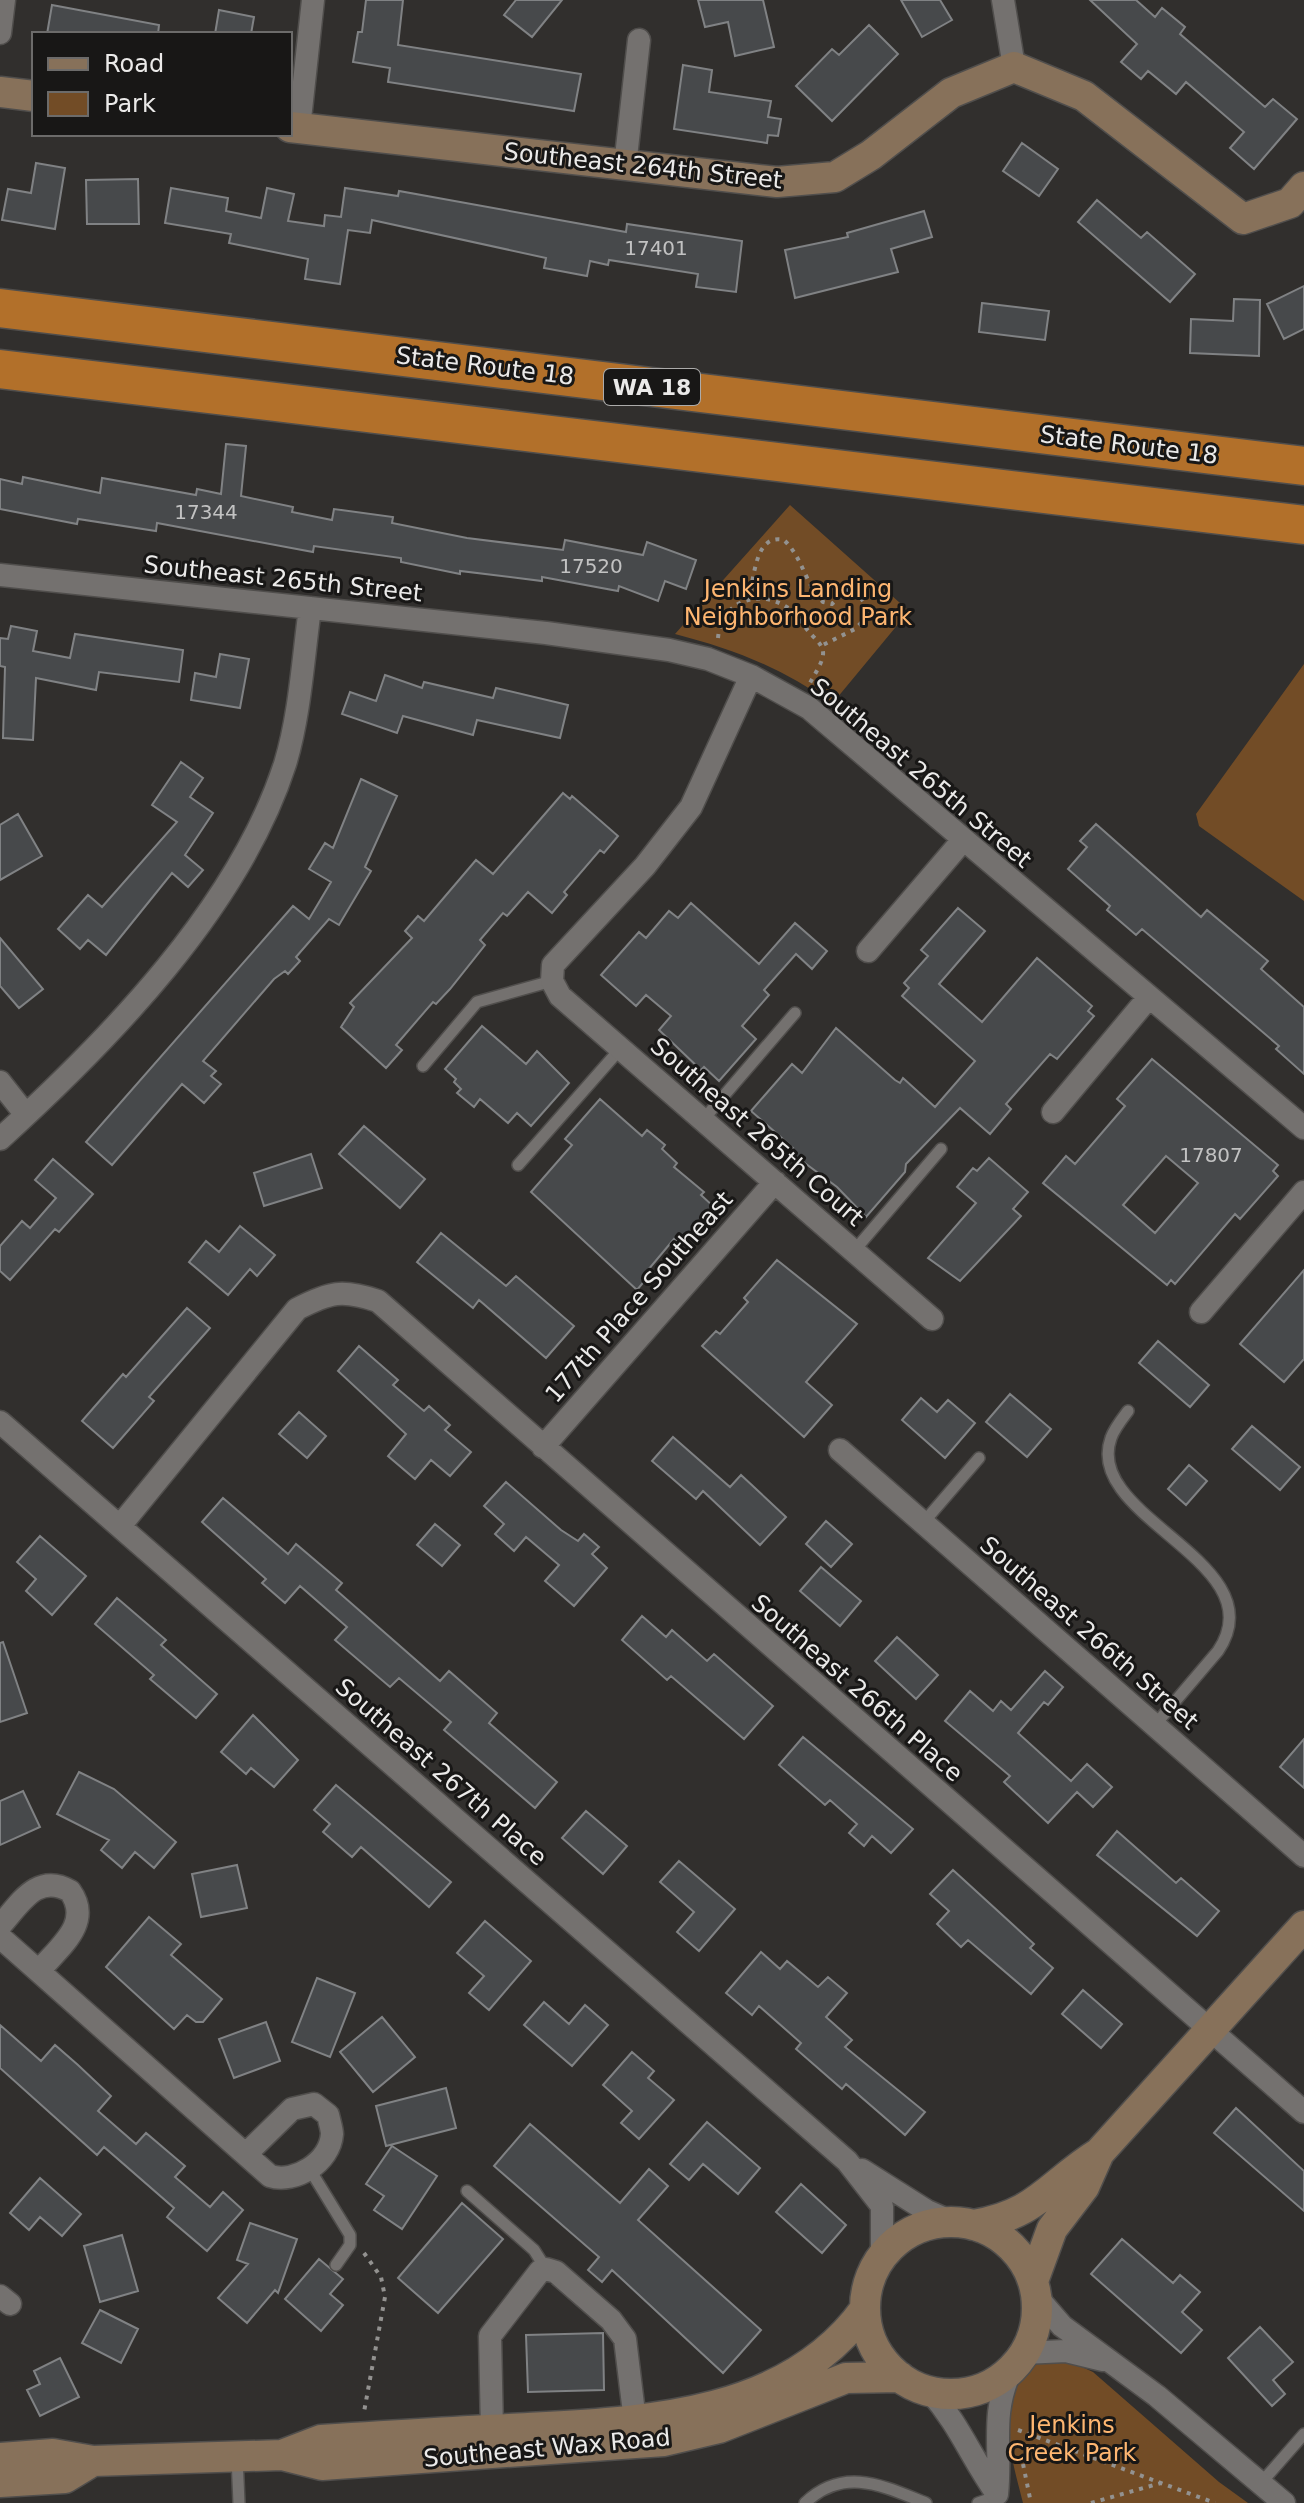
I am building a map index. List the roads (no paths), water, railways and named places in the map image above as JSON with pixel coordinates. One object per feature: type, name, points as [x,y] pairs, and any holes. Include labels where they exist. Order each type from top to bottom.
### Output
[{"type":"highway","name":"State Route 18","points":[[0,308],[1304,466]]},
{"type":"highway","name":"WA 18","points":[[0,369],[1304,525]]},
{"type":"street","points":[[0,33],[4,0]]},
{"type":"street","points":[[294,128],[313,0]]},
{"type":"street","points":[[1003,0],[1014,67],[1084,96],[1243,219],[1290,203],[1304,187]]},
{"type":"street","points":[[625,166],[639,40]]},
{"type":"street","name":"Southeast 264th Street","points":[[294,128],[777,182],[835,177],[871,155],[951,93],[1014,67]]},
{"type":"street","points":[[0,92],[32,96]]},
{"type":"street","name":"Southeast 265th Street","points":[[0,575],[546,633],[669,650],[715,662],[751,676],[799,703],[1304,1128]]},
{"type":"street","points":[[0,1139],[149,988],[200,923],[254,841],[286,762],[310,608]]},
{"type":"street","points":[[552,981],[553,965],[645,866],[691,807],[751,676]]},
{"type":"street","points":[[868,951],[963,840]]},
{"type":"street","name":"Southeast 265th Court","points":[[552,981],[560,996],[932,1319]]},
{"type":"street","points":[[1053,1112],[1149,997]]},
{"type":"street","points":[[0,1082],[26,1115]]},
{"type":"street","name":"177th Place Southeast","points":[[543,1447],[775,1182]]},
{"type":"street","points":[[1201,1312],[1304,1192]]},
{"type":"street","name":"Southeast 266th Place","points":[[120,1526],[297,1309],[325,1294],[353,1292],[378,1301],[1304,2112]]},
{"type":"street","name":"Southeast 267th Place","points":[[0,1422],[847,2161],[927,2211],[962,2223]]},
{"type":"street","name":"Southeast 266th Street","points":[[840,1450],[1304,1856]]},
{"type":"street","points":[[0,1926],[38,1886],[49,1883],[70,1891],[80,1911],[78,1922],[39,1971]]},
{"type":"street","points":[[1108,2361],[1066,2351],[1018,2361],[994,2383],[973,2391],[930,2391],[900,2377],[874,2347],[865,2309],[869,2281],[882,2256],[906,2234],[936,2223],[962,2223],[1020,2213],[1051,2191],[1070,2171],[1099,2153],[1304,1926]]},
{"type":"street","points":[[0,1937],[270,2176],[286,2181],[301,2176],[309,2168],[325,2151],[332,2134],[328,2115],[314,2104],[292,2109],[246,2154]]},
{"type":"street","points":[[992,2500],[1000,2465],[996,2427],[1001,2391],[1033,2335],[1034,2288],[1052,2229],[1084,2187],[1099,2153]]},
{"type":"street","name":"Southeast 267th Place","points":[[847,2161],[882,2206],[882,2256]]},
{"type":"street","points":[[962,2223],[989,2230],[1016,2251],[1051,2317],[1157,2396],[1284,2503]]},
{"type":"street","points":[[492,2430],[490,2336],[540,2271],[546,2269],[556,2272],[611,2320],[625,2339],[635,2421]]},
{"type":"street","name":"Southeast Wax Road","points":[[282,2455],[321,2440],[635,2421],[716,2405],[793,2373],[829,2351],[865,2309]]},
{"type":"street","name":"Southeast Wax Road","points":[[0,2458],[53,2454],[93,2461],[282,2455],[322,2465],[635,2445],[719,2428],[846,2378],[900,2377]]},
{"type":"street","points":[[930,2391],[969,2442],[992,2500]]},
{"type":"street","name":"Southeast Wax Road","points":[[0,2482],[65,2478],[93,2461]]},
{"type":"lane","points":[[423,1066],[477,1002],[552,981]]},
{"type":"lane","points":[[703,1120],[795,1013]]},
{"type":"lane","points":[[518,1165],[621,1048]]},
{"type":"lane","points":[[854,1251],[941,1149]]},
{"type":"lane","points":[[1128,1411],[1110,1439],[1110,1461],[1118,1483],[1132,1502],[1208,1570],[1224,1600],[1228,1620],[1226,1639],[1218,1651],[1155,1725]]},
{"type":"lane","points":[[923,1523],[979,1458]]},
{"type":"lane","points":[[309,2168],[350,2235],[350,2245],[336,2265]]},
{"type":"lane","points":[[467,2191],[534,2250],[546,2269]]},
{"type":"lane","points":[[1261,2483],[1304,2434]]},
{"type":"lane","points":[[237,2457],[239,2503]]},
{"type":"lane","points":[[805,2503],[832,2484],[849,2480],[869,2481],[926,2503]]},
{"type":"park label","name":"Jenkins Landing Neighborhood Park","points":[[798,603]]},
{"type":"park label","name":"Jenkins Creek Park","points":[[1072,2439]]}]
